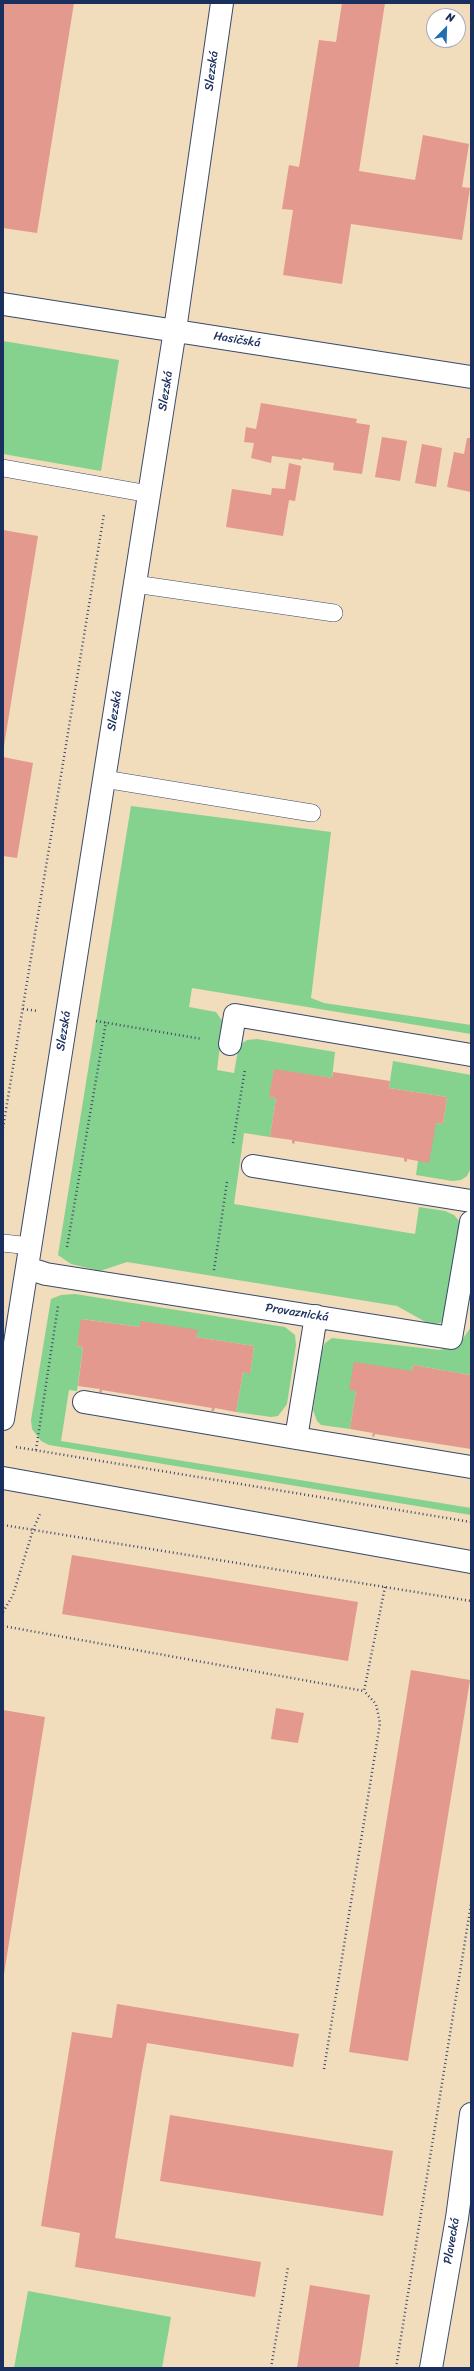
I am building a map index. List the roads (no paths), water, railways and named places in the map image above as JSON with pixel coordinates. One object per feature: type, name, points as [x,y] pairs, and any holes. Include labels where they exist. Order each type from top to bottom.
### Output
[{"type":"street","name":"Slezská","points":[[3,1419],[175,330],[222,3]]},
{"type":"street","name":"Hasičská","points":[[3,304],[471,377]]},
{"type":"street","points":[[230,1044],[234,1015],[471,1055]]},
{"type":"street","points":[[253,1166],[471,1201]]},
{"type":"street","name":"Provaznická","points":[[26,1268],[62,1276],[450,1338],[471,1222]]},
{"type":"street","points":[[296,1438],[316,1316]]},
{"type":"street","points":[[84,1402],[471,1467]]},
{"type":"street","points":[[3,1478],[471,1562]]},
{"type":"street","name":"Plavecká","points":[[431,2368],[464,2219],[471,2114]]},
{"type":"lane","points":[[3,468],[149,494]]},
{"type":"lane","points":[[135,584],[334,614]]},
{"type":"lane","points":[[104,779],[312,813]]},
{"type":"lane","points":[[3,1243],[30,1246]]}]
